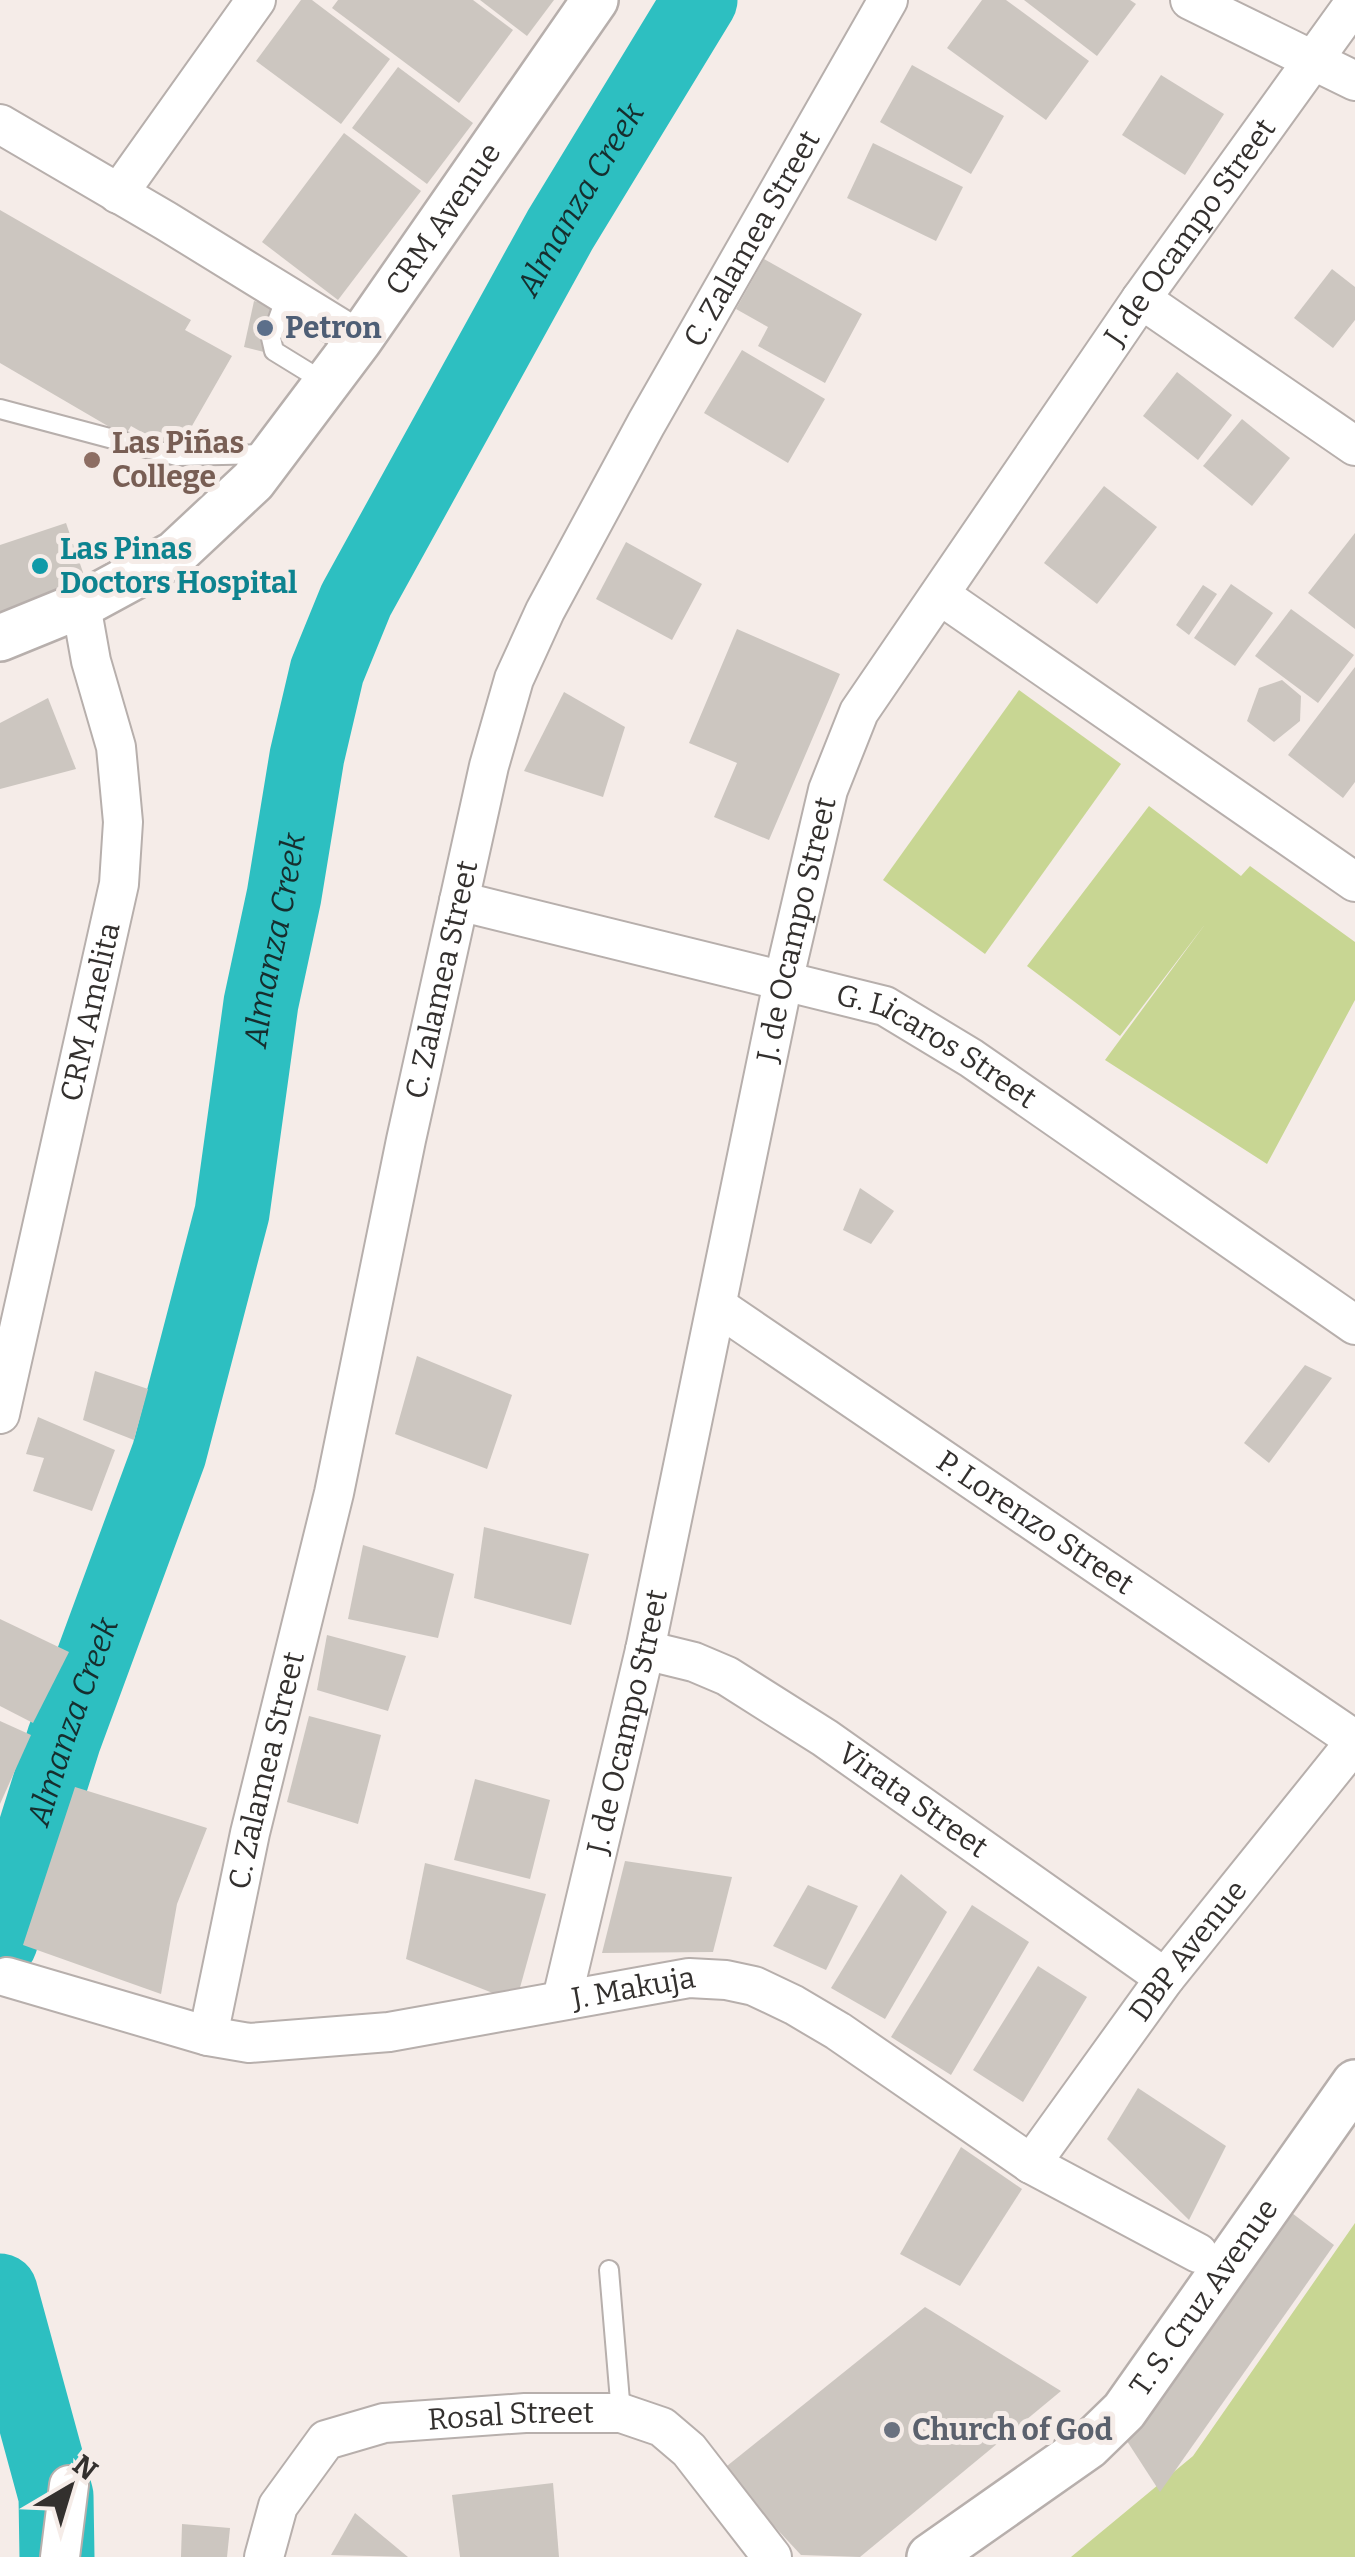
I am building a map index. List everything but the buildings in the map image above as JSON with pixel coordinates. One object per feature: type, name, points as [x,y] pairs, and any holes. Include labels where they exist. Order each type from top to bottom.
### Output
[{"type":"street","points":[[118,194],[256,0]]},
{"type":"street","name":"CRM Avenue","points":[[0,638],[81,604],[175,554],[235,500],[359,340],[596,0]]},
{"type":"street","name":"C. Zalamea Street","points":[[208,2036],[250,1833],[334,1493],[406,1140],[489,766],[514,679],[545,612],[646,424],[888,0]]},
{"type":"street","points":[[1190,0],[1355,81]]},
{"type":"street","name":"J. de Ocampo Street","points":[[562,1999],[645,1650],[783,982],[828,790],[859,712],[1141,300],[1355,2]]},
{"type":"street","points":[[0,124],[359,340]]},
{"type":"street","points":[[1141,300],[1355,446]]},
{"type":"street","points":[[940,595],[1355,882]]},
{"type":"street","name":"CRM Amelita","points":[[2,1402],[119,884],[123,822],[116,747],[91,661],[81,604]]},
{"type":"street","name":"G. Licaros Street","points":[[459,901],[885,1006],[919,1024],[1355,1325]]},
{"type":"street","name":"P. Lorenzo Street","points":[[717,1306],[1355,1742]]},
{"type":"street","name":"Virata Street","points":[[645,1650],[694,1662],[727,1676],[826,1738],[1165,1978]]},
{"type":"street","name":"DBP Avenue","points":[[1031,2164],[1165,1978],[1355,1742]]},
{"type":"street","name":"J. Makuja","points":[[7,1977],[208,2036],[250,2043],[389,2032],[689,1978],[754,1986],[838,2031],[1031,2164],[1198,2253]]},
{"type":"street","name":"T. S. Cruz Avenue","points":[[930,2557],[1088,2446],[1124,2411],[1355,2083]]},
{"type":"street","name":"Rosal Street","points":[[264,2557],[278,2506],[326,2440],[384,2423],[526,2413],[621,2412],[662,2427],[689,2450],[772,2557]]},
{"type":"street","points":[[60,2557],[69,2486]]},
{"type":"lane","points":[[286,297],[271,338],[274,350],[326,384]]},
{"type":"lane","points":[[0,409],[178,456],[274,454]]},
{"type":"lane","points":[[610,2270],[621,2412]]},
{"type":"green space","points":[[1019,690],[1121,764],[985,954],[883,880]]},
{"type":"green space","points":[[1149,806],[1241,876],[1250,866],[1355,942],[1355,1000],[1267,1164],[1105,1060],[1206,923],[1120,1036],[1027,966]]},
{"type":"green space","points":[[1355,2223],[1355,2557],[1071,2557],[1193,2456]]},
{"type":"waterway","name":"Almanza Creek","points":[[0,1942],[64,1739],[169,1454],[232,1213],[261,1003],[284,896],[307,756],[327,671],[356,600],[560,230],[700,0]]},
{"type":"waterway","name":"Almanza Creek","points":[[0,2291],[56,2496],[57,2557]]},
{"type":"place","name":"Petron","points":[[265,328]]},
{"type":"place","name":"Las Piñas College","points":[[92,460]]},
{"type":"place","name":"Las Pinas Doctors Hospital","points":[[40,566]]},
{"type":"place","name":"Church of God","points":[[892,2430]]}]
